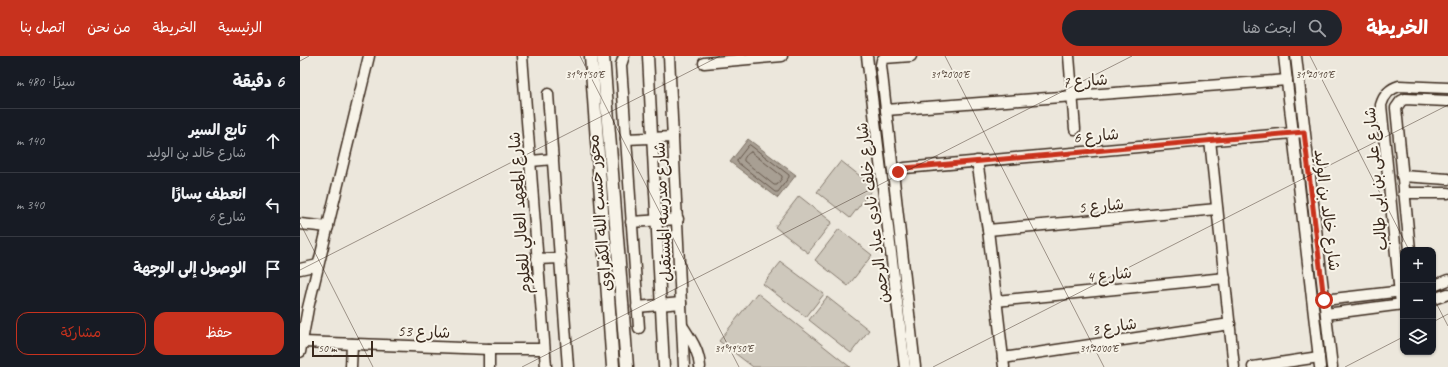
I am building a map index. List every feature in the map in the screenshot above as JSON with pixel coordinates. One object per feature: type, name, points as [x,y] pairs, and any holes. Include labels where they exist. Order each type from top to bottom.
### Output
[{"type":"main road","name":"محور حسب الله الكفراوى","points":[[591,56],[613,367]]},
{"type":"main road","name":"محور حسب الله الكفراوى","points":[[603,56],[627,367]]},
{"type":"street","points":[[301,347],[304,308],[318,265],[328,227],[369,56]]},
{"type":"street","name":"شارع المعهد العالي للعلوم","points":[[522,56],[546,367]]},
{"type":"street","points":[[624,56],[621,65],[639,328]]},
{"type":"street","points":[[648,56],[664,367]]},
{"type":"street","name":"شارع مدرسه المستقبل","points":[[669,56],[684,367]]},
{"type":"street","points":[[704,63],[782,56]]},
{"type":"street","name":"شارع خلف نادى عباد الرحمن","points":[[867,56],[905,367]]},
{"type":"street","name":"شارع خلف نادى عباد الرحمن","points":[[911,56],[884,58],[881,65],[915,367]]},
{"type":"street","points":[[1069,56],[1075,129]]},
{"type":"street","name":"شارع خالد بن الوليد","points":[[1284,56],[1319,362]]},
{"type":"street","name":"شارع خالد بن الوليد","points":[[1296,56],[1332,367]]},
{"type":"street","name":"شارع 7","points":[[886,110],[1287,80]]},
{"type":"street","name":"شارع على بن ابى طالب","points":[[1401,283],[1382,112],[1383,98],[1392,88],[1399,86],[1448,88]]},
{"type":"street","points":[[548,94],[568,367]]},
{"type":"street","name":"شارع على بن ابى طالب","points":[[1410,247],[1396,112],[1398,104],[1405,99],[1448,101]]},
{"type":"street","name":"شارع 6","points":[[893,174],[903,169],[977,161],[1304,132]]},
{"type":"street","points":[[626,139],[673,137]]},
{"type":"street","points":[[1210,140],[1234,367]]},
{"type":"street","points":[[531,161],[553,159]]},
{"type":"street","points":[[977,161],[988,230],[1004,363]]},
{"type":"street","points":[[882,171],[893,174]]},
{"type":"street","points":[[1402,176],[1448,179]]},
{"type":"street","points":[[1404,193],[1448,193]]},
{"type":"street","points":[[1392,207],[1405,206]]},
{"type":"street","name":"شارع 5","points":[[988,230],[1217,209]]},
{"type":"street","points":[[631,222],[678,219]]},
{"type":"street","points":[[300,224],[328,227]]},
{"type":"street","points":[[538,259],[561,258]]},
{"type":"street","points":[[300,269],[318,265]]},
{"type":"street","name":"شارع 4","points":[[996,301],[1225,278]]},
{"type":"street","points":[[1436,285],[1448,280]]},
{"type":"street","points":[[1324,300],[1400,291]]},
{"type":"street","points":[[1436,298],[1448,294]]},
{"type":"street","points":[[637,307],[681,303]]},
{"type":"street","points":[[1326,314],[1400,304]]},
{"type":"street","name":"شارع 3","points":[[1004,363],[1230,324]]},
{"type":"street","points":[[682,327],[696,348],[700,367]]},
{"type":"street","points":[[352,344],[352,367]]},
{"type":"street","name":"شارع 53","points":[[301,347],[352,344],[489,349],[544,349]]},
{"type":"street","points":[[489,349],[489,367]]},
{"type":"street","points":[[1253,367],[1319,362]]},
{"type":"shaded area","points":[[841,161],[874,187],[850,218],[817,192]]},
{"type":"shaded area","points":[[799,196],[832,222],[808,253],[775,227]]},
{"type":"shaded area","points":[[839,229],[872,255],[848,286],[815,260]]},
{"type":"shaded area","points":[[781,262],[824,294],[806,317],[763,284]]},
{"type":"shaded area","points":[[757,293],[850,367],[753,367],[719,341]]},
{"type":"shaded area","points":[[827,297],[869,330],[851,353],[809,320]]},
{"type":"water","points":[[748,139],[796,175],[778,198],[730,162]]},
{"type":"route","points":[[898,172],[905,168],[1304,132],[1324,300]]}]
